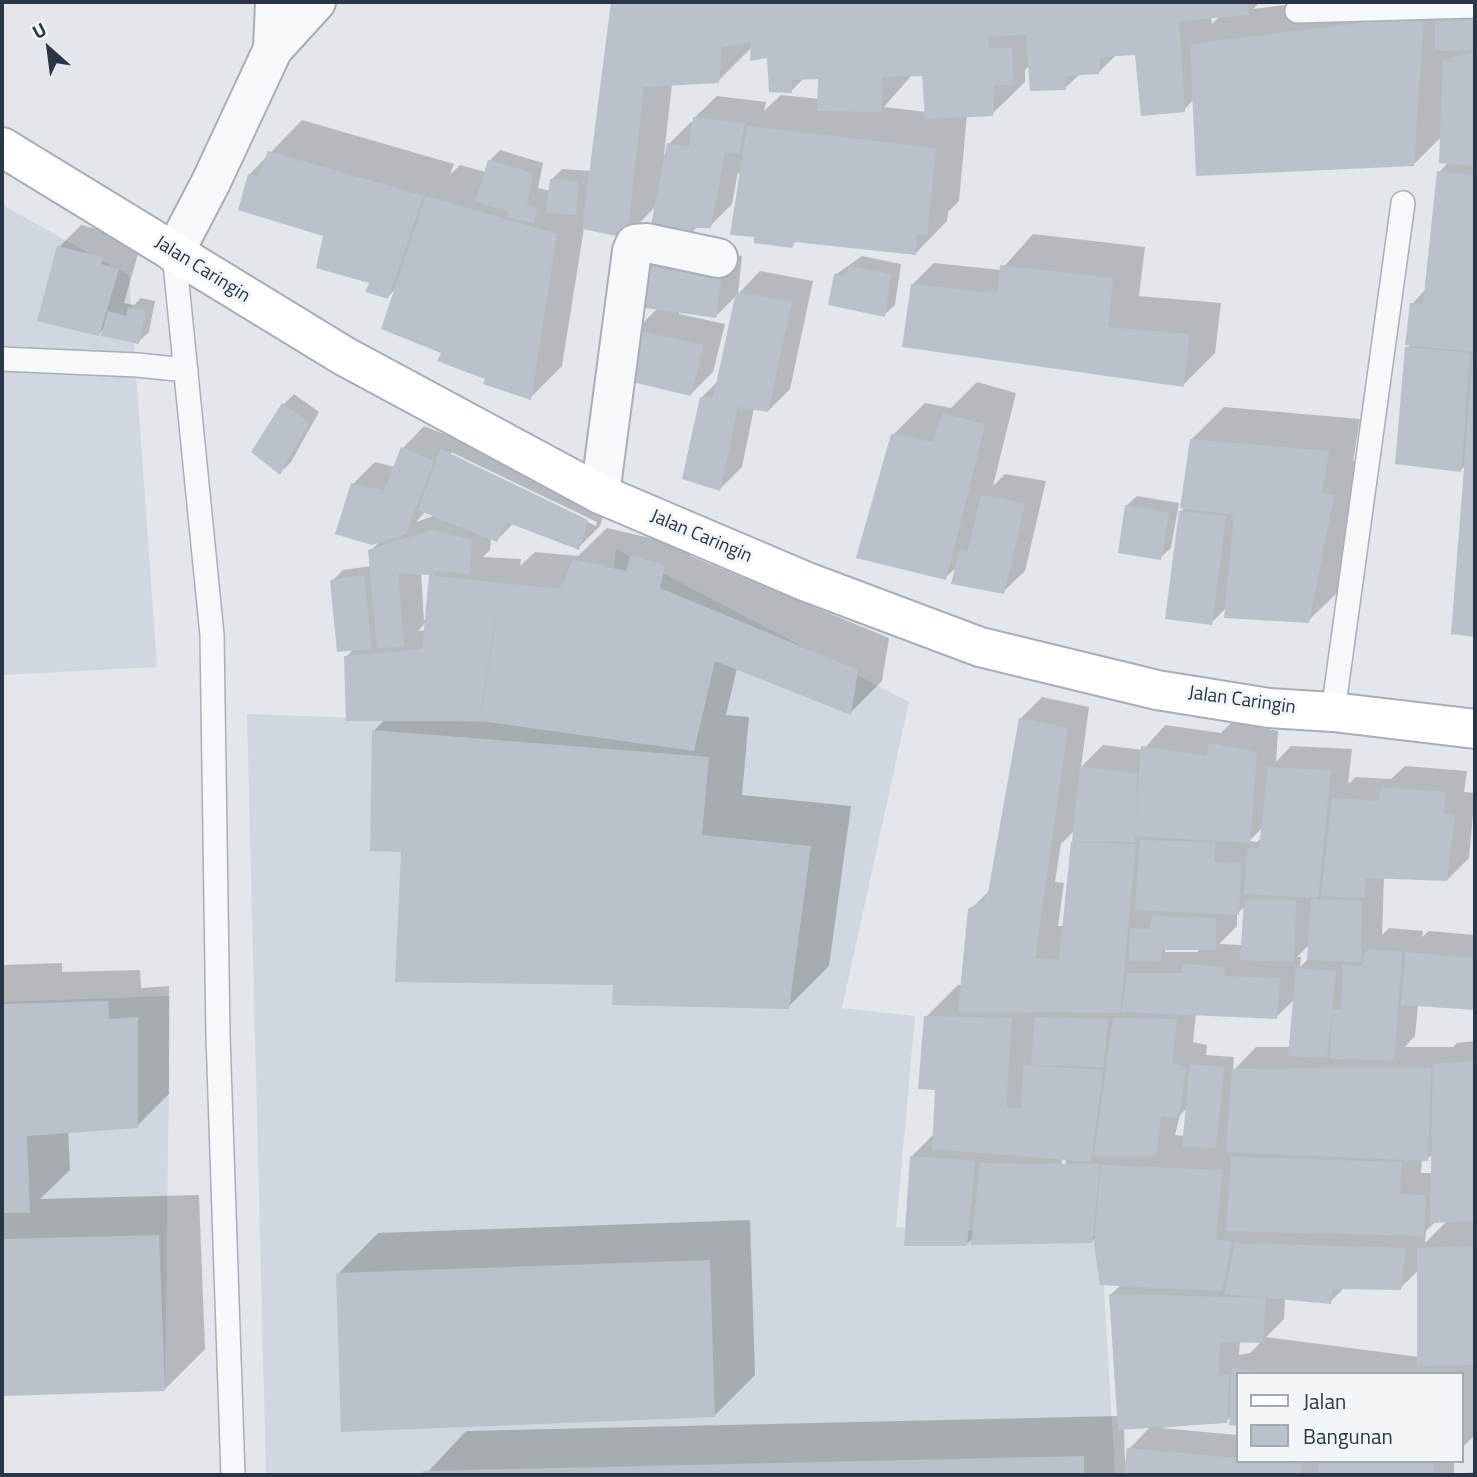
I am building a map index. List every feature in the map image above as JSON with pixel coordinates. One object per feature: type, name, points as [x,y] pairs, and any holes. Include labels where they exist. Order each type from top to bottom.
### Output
[{"type":"main road","name":"Jalan Caringin","points":[[2,147],[344,356],[600,494],[807,582],[980,647],[1157,690],[1269,708],[1333,712],[1475,729]]},
{"type":"street","points":[[273,49],[275,2]]},
{"type":"street","points":[[174,253],[211,182],[273,49],[317,2]]},
{"type":"street","points":[[600,494],[635,244],[647,243],[718,258]]},
{"type":"lane","points":[[1297,11],[1475,6]]},
{"type":"lane","points":[[1333,712],[1403,202]]},
{"type":"lane","points":[[174,253],[212,635],[218,1036],[233,1475]]},
{"type":"lane","points":[[2,359],[186,370]]},
{"type":"shaded area","points":[[2,205],[129,275],[157,667],[2,675]]},
{"type":"shaded area","points":[[616,549],[909,702],[842,1008],[915,1016],[896,1227],[1101,1237],[1115,1475],[266,1475],[247,714],[598,726]]},
{"type":"shaded area","points":[[170,996],[165,1387],[2,1395],[2,1002]]},
{"type":"building","points":[[611,2],[1248,2],[1249,15],[1179,21],[1185,112],[1141,116],[1135,55],[1100,57],[1099,74],[1066,76],[1066,90],[1030,91],[1026,34],[988,37],[989,48],[1012,48],[1013,85],[995,85],[993,116],[925,119],[922,76],[883,77],[881,112],[817,111],[818,79],[792,80],[792,93],[769,92],[767,58],[750,61],[751,42],[722,47],[719,83],[644,87],[627,238],[582,229]]},
{"type":"building","points":[[1435,9],[1475,9],[1475,50],[1435,51]]},
{"type":"building","points":[[1424,15],[1414,166],[1196,176],[1190,44]]},
{"type":"building","points":[[1475,54],[1475,166],[1439,163],[1443,60]]},
{"type":"building","points":[[693,117],[745,123],[739,154],[725,152],[711,228],[691,228],[689,237],[650,230],[667,143],[689,147]]},
{"type":"building","points":[[747,126],[936,148],[927,235],[917,234],[916,255],[795,242],[792,248],[754,243],[754,237],[730,235]]},
{"type":"building","points":[[268,151],[423,196],[388,299],[365,292],[369,283],[316,268],[323,236],[238,210],[248,174],[258,177]]},
{"type":"building","points":[[488,160],[533,173],[527,205],[537,208],[534,223],[506,217],[507,210],[475,202]]},
{"type":"building","points":[[1437,171],[1475,175],[1475,352],[1405,345],[1410,303],[1423,304]]},
{"type":"building","points":[[550,179],[579,181],[576,215],[546,213]]},
{"type":"building","points":[[426,196],[557,234],[531,400],[483,384],[485,379],[437,361],[441,353],[381,329]]},
{"type":"building","points":[[57,246],[103,257],[101,264],[119,269],[99,336],[37,321]]},
{"type":"building","points":[[639,265],[721,278],[716,318],[632,306]]},
{"type":"building","points":[[1000,265],[1113,278],[1108,327],[1189,334],[1184,387],[902,347],[911,284],[997,293]]},
{"type":"building","points":[[849,266],[891,274],[885,317],[828,305],[834,274],[846,276]]},
{"type":"building","points":[[736,292],[792,302],[768,412],[738,407],[720,491],[682,479],[700,397],[713,398]]},
{"type":"building","points":[[128,308],[146,311],[139,344],[101,336],[108,311],[126,316]]},
{"type":"building","points":[[633,330],[704,345],[691,396],[624,380]]},
{"type":"building","points":[[1405,347],[1470,353],[1461,472],[1395,464]]},
{"type":"building","points":[[1475,353],[1475,637],[1451,634]]},
{"type":"building","points":[[282,403],[309,423],[280,475],[251,452]]},
{"type":"building","points":[[943,413],[985,425],[946,580],[856,558],[891,434],[932,442]]},
{"type":"building","points":[[1190,439],[1329,451],[1322,493],[1334,495],[1309,623],[1224,618],[1234,515],[1180,508]]},
{"type":"building","points":[[401,447],[434,461],[406,534],[372,545],[335,534],[351,483],[384,491]]},
{"type":"building","points":[[441,449],[588,520],[579,550],[506,522],[497,542],[418,510]]},
{"type":"building","points":[[981,495],[1025,503],[1004,594],[951,584],[960,549],[968,551]]},
{"type":"building","points":[[1125,505],[1169,513],[1161,560],[1118,553]]},
{"type":"building","points":[[1179,511],[1226,516],[1212,625],[1165,619]]},
{"type":"building","points":[[432,530],[472,540],[469,574],[434,571],[433,576],[561,589],[573,559],[626,571],[630,556],[665,565],[660,588],[858,670],[851,715],[715,661],[694,751],[481,721],[346,721],[344,656],[422,649],[429,575],[398,573],[404,647],[377,648],[368,550]],"holes":[[[495,619],[482,710],[481,710]]]},
{"type":"building","points":[[364,575],[372,649],[337,652],[330,580]]},
{"type":"building","points":[[1019,718],[1068,728],[1035,958],[1059,960],[1071,842],[1136,844],[1120,1013],[958,1012],[968,909],[987,898]]},
{"type":"building","points":[[372,730],[709,757],[702,835],[811,846],[789,1009],[612,1005],[613,985],[395,982],[401,852],[370,851]]},
{"type":"building","points":[[1209,743],[1257,752],[1250,843],[1135,836],[1135,842],[1072,841],[1080,766],[1137,774],[1136,823],[1141,746],[1207,756]]},
{"type":"building","points":[[1268,767],[1331,770],[1318,898],[1244,894],[1248,848],[1259,849]]},
{"type":"building","points":[[1381,787],[1446,792],[1443,813],[1455,815],[1447,881],[1366,878],[1364,898],[1321,896],[1332,798],[1379,801]]},
{"type":"building","points":[[1140,840],[1215,842],[1214,862],[1241,863],[1239,915],[1135,910]]},
{"type":"building","points":[[1311,899],[1362,901],[1361,962],[1307,960]]},
{"type":"building","points":[[1244,900],[1296,900],[1294,962],[1240,960]]},
{"type":"building","points":[[1152,916],[1216,918],[1216,950],[1162,950],[1161,962],[1129,961],[1130,928],[1149,929]]},
{"type":"building","points":[[1366,949],[1402,952],[1394,1060],[1330,1059],[1332,1010],[1341,1009],[1343,965],[1362,966]]},
{"type":"building","points":[[1406,952],[1475,958],[1475,1010],[1401,1005]]},
{"type":"building","points":[[1183,964],[1225,967],[1224,976],[1280,978],[1277,1019],[1122,1012],[1127,973],[1182,973]]},
{"type":"building","points":[[1296,968],[1336,971],[1327,1058],[1288,1056]]},
{"type":"building","points":[[108,1001],[109,1019],[138,1017],[138,1128],[27,1136],[30,1213],[2,1213],[2,1004]]},
{"type":"building","points":[[924,1016],[1012,1018],[1006,1107],[1021,1108],[1023,1065],[1103,1070],[1091,1162],[932,1149],[935,1090],[918,1089]]},
{"type":"building","points":[[1035,1017],[1108,1019],[1103,1067],[1031,1065]]},
{"type":"building","points":[[1113,1018],[1177,1019],[1172,1064],[1186,1067],[1179,1118],[1161,1116],[1156,1156],[1094,1156]]},
{"type":"building","points":[[1475,1061],[1475,1221],[1430,1223],[1433,1064]]},
{"type":"building","points":[[1190,1064],[1224,1067],[1216,1149],[1182,1146]]},
{"type":"building","points":[[1431,1068],[1428,1161],[1226,1152],[1232,1069]]},
{"type":"building","points":[[910,1156],[975,1161],[967,1246],[904,1246]]},
{"type":"building","points":[[1231,1157],[1402,1162],[1400,1194],[1426,1195],[1424,1236],[1226,1231]]},
{"type":"building","points":[[980,1163],[1100,1164],[1092,1243],[971,1245]]},
{"type":"building","points":[[1101,1165],[1222,1170],[1216,1240],[1232,1241],[1222,1291],[1100,1285],[1094,1244]]},
{"type":"building","points":[[159,1235],[165,1391],[2,1396],[2,1239]]},
{"type":"building","points":[[1235,1243],[1406,1248],[1401,1290],[1333,1289],[1331,1304],[1225,1294]]},
{"type":"building","points":[[1475,1246],[1475,1365],[1417,1366],[1417,1248]]},
{"type":"building","points":[[710,1260],[715,1417],[341,1432],[336,1273]]},
{"type":"building","points":[[1109,1294],[1266,1298],[1263,1343],[1220,1342],[1218,1376],[1229,1374],[1227,1423],[1118,1430]]},
{"type":"building","points":[[1232,1368],[1261,1372],[1236,1372],[1236,1426],[1229,1425]]},
{"type":"building","points":[[1127,1448],[1236,1458],[1236,1463],[1302,1464],[1300,1475],[1124,1475]]},
{"type":"building","points":[[1084,1456],[1084,1475],[423,1475],[423,1471]]},
{"type":"building","points":[[1318,1463],[1434,1463],[1434,1475],[1318,1475]]}]
